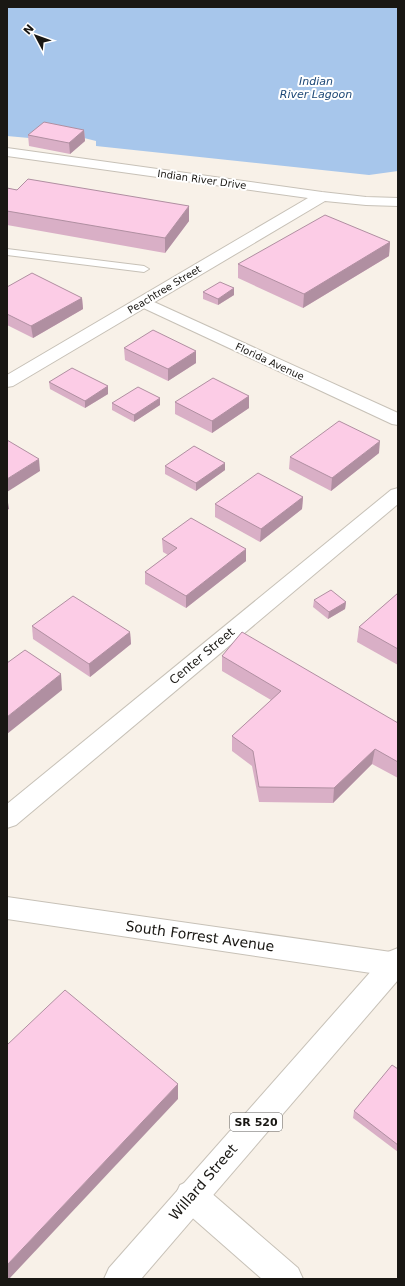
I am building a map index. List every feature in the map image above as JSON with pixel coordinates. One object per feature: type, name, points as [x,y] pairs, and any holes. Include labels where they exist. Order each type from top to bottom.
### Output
[{"type":"street","name":"Indian River Drive","points":[[7,152],[322,196],[366,201],[398,202]]},
{"type":"street","name":"Peachtree Street","points":[[7,382],[322,196]]},
{"type":"street","name":"Florida Avenue","points":[[143,302],[398,420]]},
{"type":"street","name":"Center Street","points":[[7,818],[398,494]]},
{"type":"street","name":"South Forrest Avenue","points":[[7,908],[396,963]]},
{"type":"street","name":"Willard Street","points":[[120,1279],[396,963]]},
{"type":"street","points":[[191,1196],[288,1279]]},
{"type":"lane","points":[[7,252],[144,269]]},
{"type":"water","name":"Indian River Lagoon","points":[[7,7],[398,7],[398,171],[369,175],[96,146],[96,141],[40,127],[29,138],[7,136]]},
{"type":"building","points":[[44,122],[84,130],[69,143],[28,135]]},
{"type":"building","points":[[28,179],[189,206],[165,238],[7,211],[7,188],[17,190]]},
{"type":"building","points":[[325,215],[390,242],[304,294],[238,264]]},
{"type":"building","points":[[32,273],[82,298],[31,326],[7,314],[7,287]]},
{"type":"building","points":[[220,282],[234,288],[218,299],[203,292]]},
{"type":"building","points":[[153,330],[196,351],[168,369],[124,348]]},
{"type":"building","points":[[72,368],[108,386],[85,401],[49,382]]},
{"type":"building","points":[[213,378],[249,396],[212,421],[175,402]]},
{"type":"building","points":[[138,387],[160,398],[134,415],[112,403]]},
{"type":"building","points":[[339,421],[380,441],[332,478],[290,457]]},
{"type":"building","points":[[7,440],[39,459],[7,479]]},
{"type":"building","points":[[194,446],[225,463],[196,483],[165,466]]},
{"type":"building","points":[[258,473],[303,497],[261,529],[215,504]]},
{"type":"building","points":[[191,518],[246,549],[186,596],[145,572],[177,548],[162,539]]},
{"type":"building","points":[[331,590],[346,602],[329,612],[314,600]]},
{"type":"building","points":[[398,593],[398,649],[359,627]]},
{"type":"building","points":[[73,596],[130,632],[89,664],[32,626]]},
{"type":"building","points":[[242,632],[398,723],[398,762],[375,749],[334,788],[259,787],[253,751],[232,736],[281,691],[222,656]]},
{"type":"building","points":[[25,650],[61,674],[7,717],[7,663]]},
{"type":"building","points":[[65,990],[178,1084],[7,1265],[7,1045]]},
{"type":"building","points":[[392,1065],[398,1069],[398,1145],[354,1111]]}]
